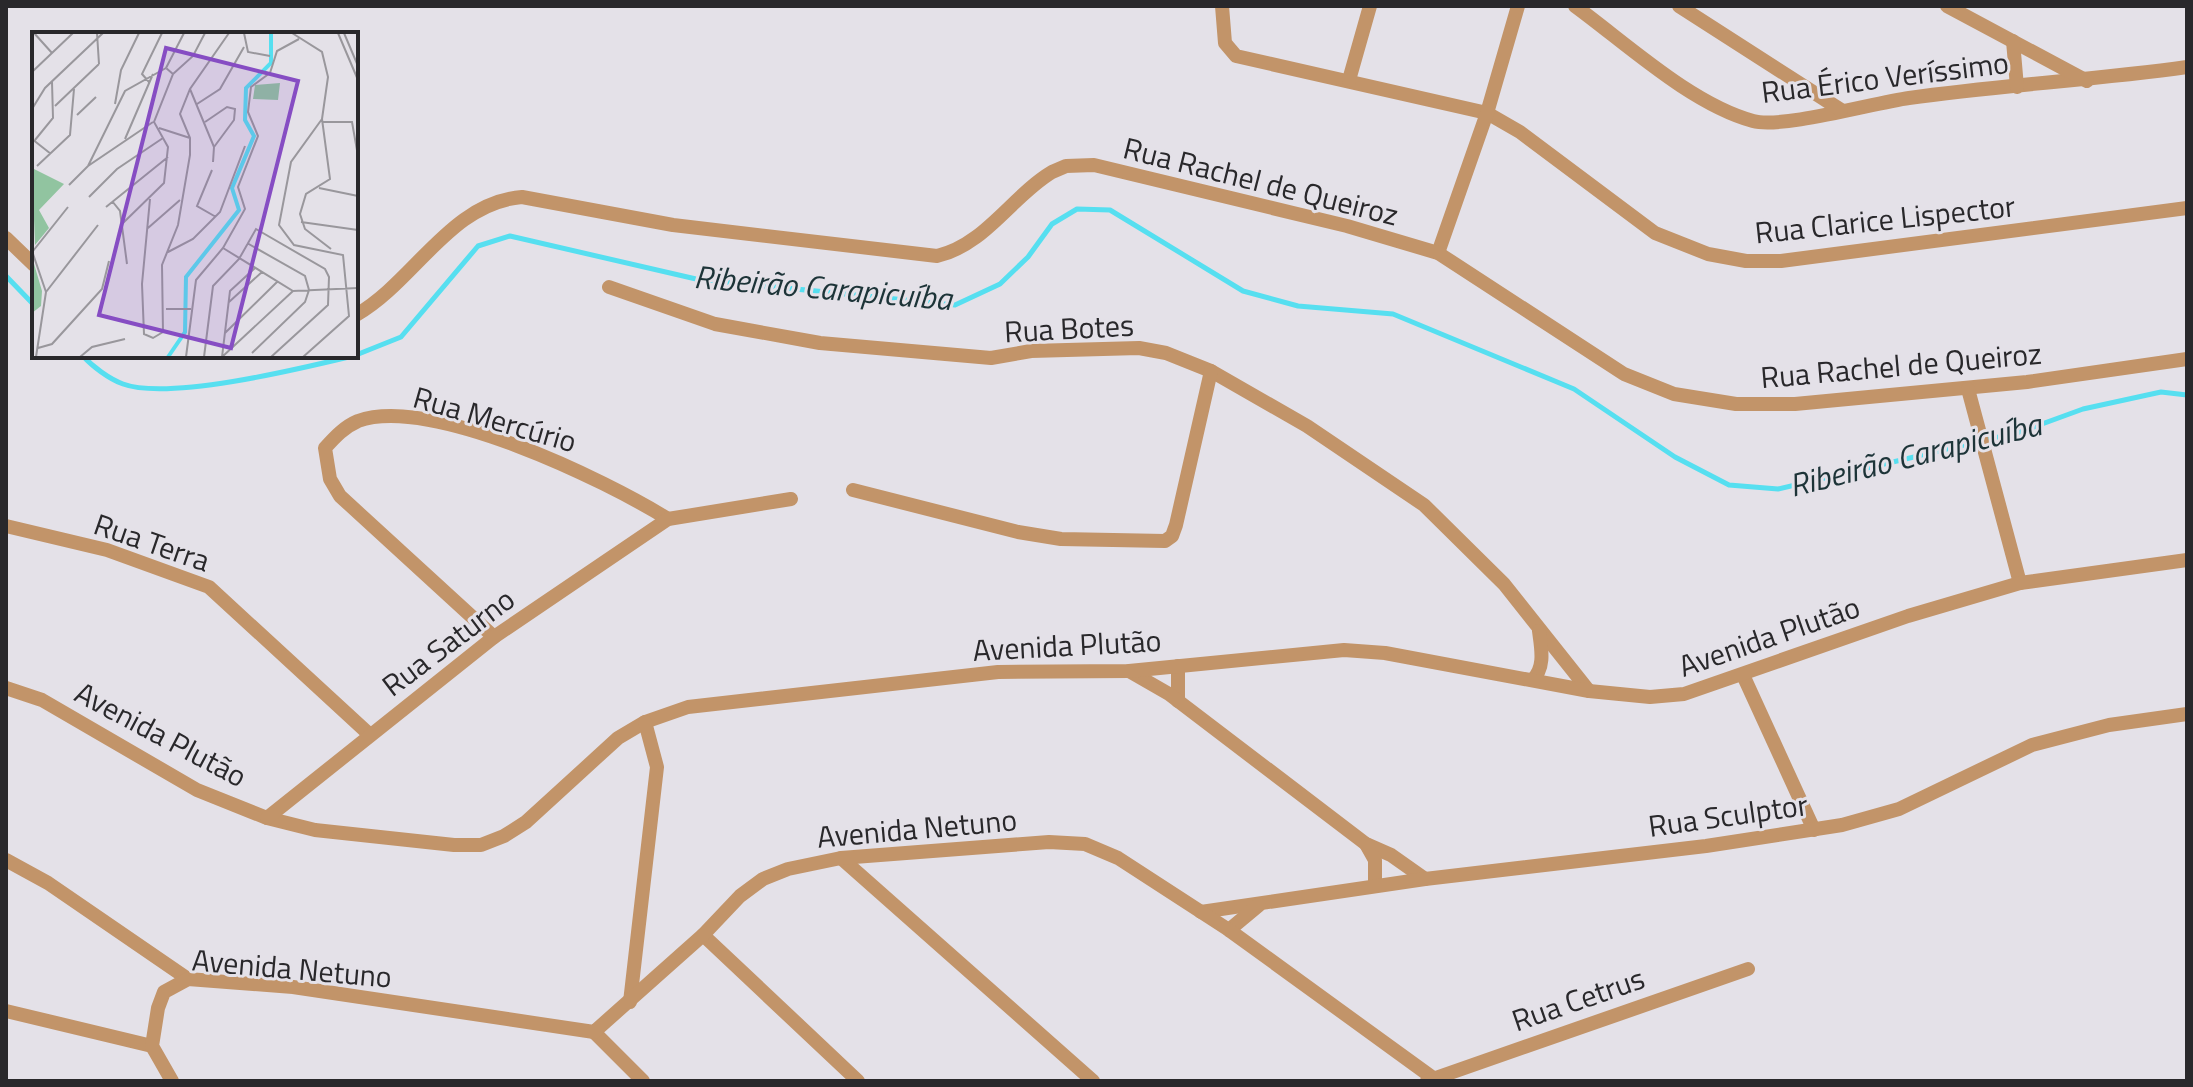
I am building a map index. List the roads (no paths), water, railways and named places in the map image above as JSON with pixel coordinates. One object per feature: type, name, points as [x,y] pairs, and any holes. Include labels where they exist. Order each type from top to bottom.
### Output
[{"type":"street","name":"Rua Clarice Lispector","points":[[1222,6],[1225,43],[1236,56],[1487,113],[1520,132],[1655,233],[1708,254],[1746,261],[1781,261],[2187,208]]},
{"type":"street","points":[[1349,80],[1370,6]]},
{"type":"street","points":[[1438,253],[1487,113],[1518,6]]},
{"type":"street","name":"Rua Érico Veríssimo","points":[[1575,6],[1699,97],[1733,115],[1758,123],[1781,123],[1841,110],[2187,67]]},
{"type":"street","points":[[1679,6],[1841,110]]},
{"type":"street","points":[[1947,6],[2087,81]]},
{"type":"street","points":[[2013,41],[2017,87]]},
{"type":"street","name":"Rua Rachel de Queiroz","points":[[358,314],[390,291],[465,217],[503,199],[522,197],[673,225],[937,256],[952,253],[971,241],[1039,180],[1066,166],[1094,165],[1347,226],[1438,253],[1624,374],[1674,394],[1736,404],[1795,404],[1968,389],[2187,359]]},
{"type":"street","points":[[6,238],[32,263]]},
{"type":"street","name":"Rua Botes","points":[[609,287],[715,324],[820,343],[897,353],[991,358],[1031,351],[1139,348],[1166,353],[1211,371],[1307,426],[1424,505],[1504,584],[1589,691]]},
{"type":"street","points":[[853,490],[1018,532],[1061,539],[1165,541],[1172,536],[1176,525],[1211,371]]},
{"type":"street","points":[[1968,389],[2020,583]]},
{"type":"street","name":"Rua Mercúrio","points":[[494,637],[340,496],[330,479],[325,448],[340,431],[370,419],[392,417],[424,420],[559,459],[668,519]]},
{"type":"street","points":[[668,519],[791,499]]},
{"type":"street","name":"Rua Saturno","points":[[267,818],[494,637],[668,519]]},
{"type":"street","name":"Rua Terra","points":[[6,526],[107,550],[209,587],[370,735]]},
{"type":"street","name":"Avenida Plutão","points":[[6,688],[42,700],[197,790],[267,818],[315,830],[481,845],[526,822],[618,738],[645,722],[688,707],[998,672],[1129,671],[1344,650],[1589,691],[1650,697],[1684,694],[1908,616],[2020,583],[2187,560]]},
{"type":"street","points":[[1532,680],[1538,674],[1541,662],[1539,630]]},
{"type":"street","points":[[1178,666],[1178,701]]},
{"type":"street","points":[[1129,671],[1178,701],[1366,844],[1391,855],[1425,879]]},
{"type":"street","points":[[1743,675],[1814,830]]},
{"type":"street","name":"Rua Sculptor","points":[[1201,912],[1425,879],[1814,830],[1899,809],[2032,745],[2109,725],[2187,714]]},
{"type":"street","points":[[630,1002],[657,767],[645,722]]},
{"type":"street","name":"Avenida Netuno","points":[[152,1046],[164,992],[188,979],[293,987],[594,1032],[703,935],[740,896],[763,879],[814,862],[841,858],[1049,842],[1085,844],[1118,858],[1229,930],[1430,1080]]},
{"type":"street","points":[[1366,844],[1375,860],[1375,886]]},
{"type":"street","points":[[841,858],[1093,1081]]},
{"type":"street","points":[[6,860],[48,883],[188,979]]},
{"type":"street","points":[[1229,930],[1259,905]]},
{"type":"street","points":[[703,935],[858,1081]]},
{"type":"street","name":"Rua Cetrus","points":[[1430,1080],[1748,969]]},
{"type":"street","points":[[6,1011],[152,1046],[172,1081]]},
{"type":"street","points":[[594,1032],[643,1081]]},
{"type":"waterway","name":"Ribeirão Carapicuíba","points":[[358,354],[401,337],[478,246],[510,236],[696,279],[955,305],[1000,284],[1028,257],[1052,224],[1077,209],[1110,210],[1243,291],[1298,306],[1393,314],[1574,389],[1675,457],[1729,485],[1778,489],[2020,432],[2083,409],[2161,392],[2187,395]]},
{"type":"waterway","name":"Ribeirão Carapicuíba","points":[[6,276],[32,303]]},
{"type":"waterway","name":"Ribeirão Carapicuíba","points":[[85,358],[112,379],[144,388],[203,386],[344,358]]}]
